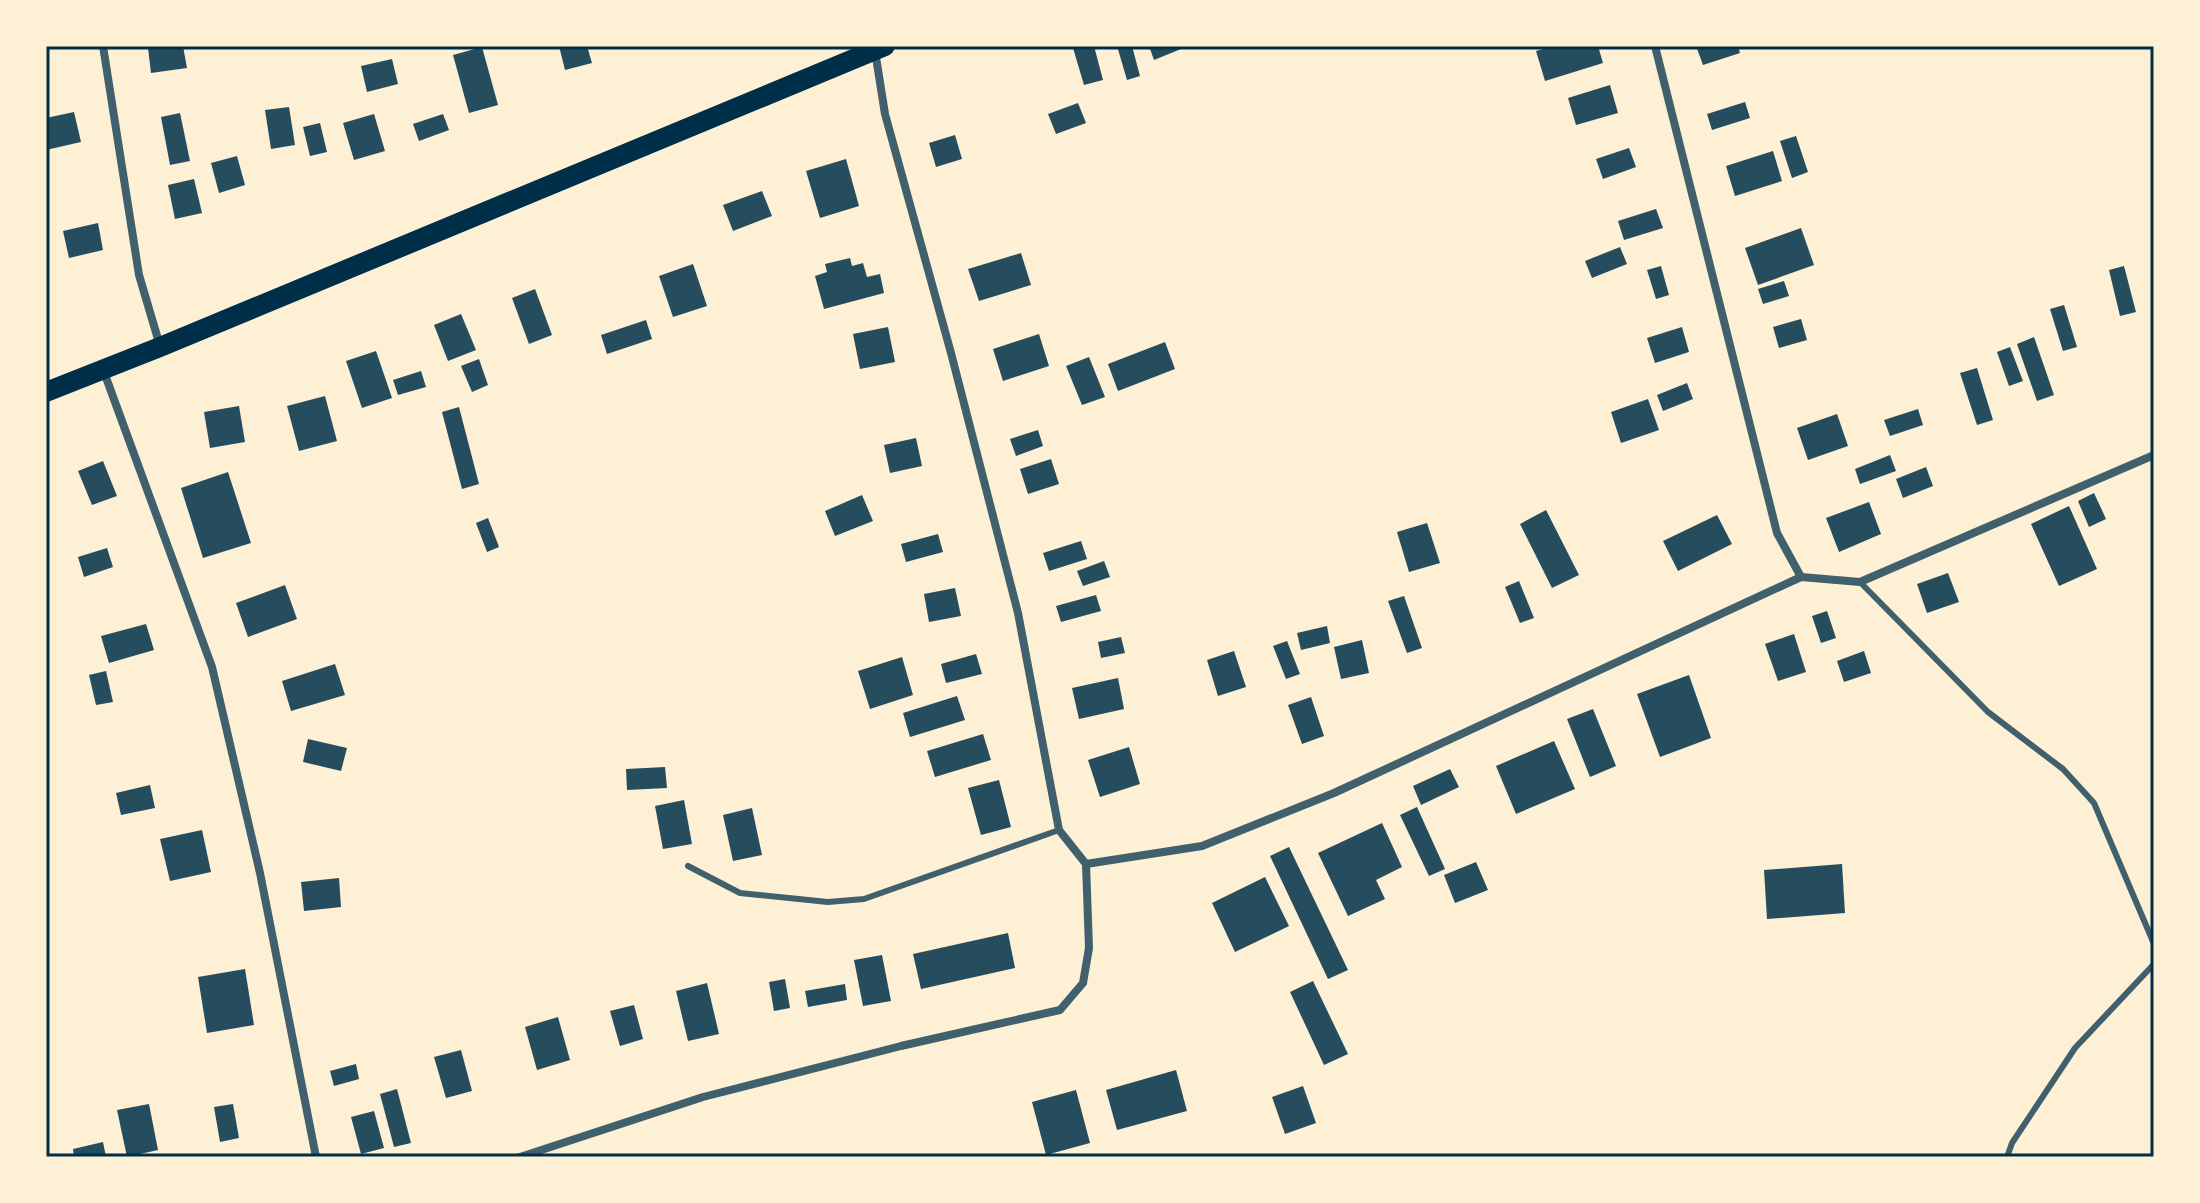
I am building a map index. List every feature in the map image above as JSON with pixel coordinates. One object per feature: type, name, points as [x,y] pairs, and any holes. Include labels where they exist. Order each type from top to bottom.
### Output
[{"type":"main road","points":[[46,392],[878,48]]},
{"type":"street","points":[[103,46],[139,275],[160,347]]},
{"type":"street","points":[[1655,46],[1777,533],[1801,577]]},
{"type":"street","points":[[520,1157],[703,1097],[901,1046],[1060,1010],[1083,983],[1089,948],[1086,864],[1059,830],[1018,613],[885,114],[878,48]]},
{"type":"street","points":[[103,369],[212,667],[260,873],[316,1157]]},
{"type":"street","points":[[1086,864],[1202,846],[1334,793],[1801,577],[1860,582],[2154,455]]},
{"type":"lane","points":[[1860,582],[1988,712],[2063,769],[2094,803],[2154,944]]},
{"type":"lane","points":[[688,866],[740,893],[828,902],[864,899],[1059,830]]},
{"type":"lane","points":[[2007,1157],[2012,1143],[2075,1048],[2154,964]]},
{"type":"building","points":[[183,46],[187,68],[151,73],[148,48]]},
{"type":"building","points":[[559,46],[587,46],[592,63],[565,70]]},
{"type":"building","points":[[1094,46],[1103,80],[1084,85],[1073,48]]},
{"type":"building","points":[[1117,46],[1132,46],[1140,76],[1127,80]]},
{"type":"building","points":[[1149,46],[1180,46],[1181,49],[1154,60]]},
{"type":"building","points":[[1554,46],[1598,46],[1603,63],[1545,81],[1536,51]]},
{"type":"building","points":[[1696,46],[1738,46],[1740,53],[1703,65]]},
{"type":"building","points":[[482,47],[498,105],[469,113],[453,55]]},
{"type":"building","points":[[392,59],[398,84],[367,92],[361,66]]},
{"type":"building","points":[[1610,85],[1618,113],[1576,125],[1568,98]]},
{"type":"building","points":[[1745,102],[1750,118],[1712,130],[1707,114]]},
{"type":"building","points":[[1078,103],[1086,123],[1056,134],[1048,114]]},
{"type":"building","points":[[289,107],[295,145],[271,149],[265,110]]},
{"type":"building","points":[[74,112],[81,142],[46,150],[46,118]]},
{"type":"building","points":[[180,113],[190,161],[170,165],[161,117]]},
{"type":"building","points":[[374,114],[385,151],[354,160],[343,123]]},
{"type":"building","points":[[443,114],[449,130],[419,141],[413,124]]},
{"type":"building","points":[[320,123],[327,152],[310,156],[303,127]]},
{"type":"building","points":[[955,135],[962,159],[936,167],[929,143]]},
{"type":"building","points":[[1796,136],[1808,172],[1792,178],[1780,141]]},
{"type":"building","points":[[1629,148],[1636,167],[1603,179],[1596,159]]},
{"type":"building","points":[[1773,151],[1782,181],[1735,196],[1726,166]]},
{"type":"building","points":[[237,156],[245,185],[219,193],[211,163]]},
{"type":"building","points":[[846,159],[859,206],[820,218],[806,171]]},
{"type":"building","points":[[194,179],[202,213],[175,219],[168,185]]},
{"type":"building","points":[[762,191],[772,216],[733,231],[723,205]]},
{"type":"building","points":[[1656,209],[1663,228],[1624,240],[1618,221]]},
{"type":"building","points":[[98,223],[103,250],[69,258],[63,231]]},
{"type":"building","points":[[1801,228],[1814,265],[1758,285],[1745,248]]},
{"type":"building","points":[[1620,247],[1627,264],[1592,278],[1585,261]]},
{"type":"building","points":[[1021,253],[1031,285],[979,301],[968,269]]},
{"type":"building","points":[[850,258],[852,266],[863,263],[867,277],[880,274],[884,293],[824,309],[815,276],[827,272],[825,264]]},
{"type":"building","points":[[693,264],[707,306],[673,317],[659,276]]},
{"type":"building","points":[[1661,266],[1669,295],[1656,299],[1647,270]]},
{"type":"building","points":[[2124,266],[2136,312],[2120,316],[2109,270]]},
{"type":"building","points":[[1784,281],[1789,296],[1763,304],[1758,289]]},
{"type":"building","points":[[535,289],[552,335],[529,344],[512,298]]},
{"type":"building","points":[[2064,305],[2077,347],[2063,351],[2050,309]]},
{"type":"building","points":[[461,314],[476,350],[448,361],[434,325]]},
{"type":"building","points":[[1801,319],[1807,340],[1779,348],[1773,327]]},
{"type":"building","points":[[646,320],[652,339],[607,354],[601,335]]},
{"type":"building","points":[[888,327],[895,362],[860,369],[853,334]]},
{"type":"building","points":[[1682,327],[1689,352],[1655,363],[1647,338]]},
{"type":"building","points":[[1039,334],[1049,366],[1003,381],[993,349]]},
{"type":"building","points":[[2034,337],[2054,395],[2037,401],[2017,344]]},
{"type":"building","points":[[1165,342],[1175,369],[1118,391],[1108,364]]},
{"type":"building","points":[[2010,347],[2023,381],[2009,386],[1997,352]]},
{"type":"building","points":[[376,351],[392,398],[362,408],[346,361]]},
{"type":"building","points":[[1089,357],[1105,397],[1082,405],[1066,366]]},
{"type":"building","points":[[479,359],[488,385],[472,392],[461,366]]},
{"type":"building","points":[[1977,368],[1993,420],[1977,425],[1960,373]]},
{"type":"building","points":[[421,371],[426,387],[398,395],[393,380]]},
{"type":"building","points":[[1687,383],[1693,399],[1663,411],[1657,395]]},
{"type":"building","points":[[325,396],[337,441],[299,451],[287,406]]},
{"type":"building","points":[[1648,399],[1659,430],[1621,443],[1611,412]]},
{"type":"building","points":[[239,406],[245,442],[210,448],[204,412]]},
{"type":"building","points":[[459,407],[479,484],[462,489],[442,412]]},
{"type":"building","points":[[1918,409],[1923,425],[1890,436],[1884,420]]},
{"type":"building","points":[[1837,414],[1848,446],[1808,460],[1797,428]]},
{"type":"building","points":[[1038,430],[1043,446],[1016,456],[1010,439]]},
{"type":"building","points":[[916,438],[922,466],[890,473],[884,445]]},
{"type":"building","points":[[1890,455],[1896,471],[1860,484],[1855,469]]},
{"type":"building","points":[[1051,459],[1059,484],[1028,494],[1020,469]]},
{"type":"building","points":[[103,461],[117,496],[92,505],[78,471]]},
{"type":"building","points":[[1926,467],[1933,486],[1903,498],[1896,479]]},
{"type":"building","points":[[228,472],[251,543],[203,558],[181,488]]},
{"type":"building","points":[[2094,493],[2106,519],[2089,527],[2078,501]]},
{"type":"building","points":[[862,495],[873,521],[835,536],[825,511]]},
{"type":"building","points":[[1869,502],[1881,534],[1839,552],[1826,518]]},
{"type":"building","points":[[2069,506],[2097,569],[2059,586],[2031,524]]},
{"type":"building","points":[[1546,510],[1579,575],[1552,588],[1520,524]]},
{"type":"building","points":[[1717,515],[1732,544],[1678,571],[1663,541]]},
{"type":"building","points":[[488,518],[499,547],[487,552],[476,523]]},
{"type":"building","points":[[1427,523],[1440,563],[1409,572],[1397,532]]},
{"type":"building","points":[[938,534],[943,552],[906,562],[901,544]]},
{"type":"building","points":[[1081,541],[1087,559],[1049,571],[1043,553]]},
{"type":"building","points":[[107,548],[113,567],[84,577],[78,557]]},
{"type":"building","points":[[1104,561],[1110,577],[1083,586],[1077,571]]},
{"type":"building","points":[[1948,573],[1959,602],[1927,613],[1917,584]]},
{"type":"building","points":[[1519,581],[1534,618],[1520,623],[1505,587]]},
{"type":"building","points":[[285,585],[297,619],[248,637],[236,603]]},
{"type":"building","points":[[955,588],[961,616],[929,622],[924,594]]},
{"type":"building","points":[[1096,595],[1101,611],[1061,622],[1056,606]]},
{"type":"building","points":[[1404,596],[1422,648],[1407,653],[1388,601]]},
{"type":"building","points":[[1827,611],[1836,638],[1821,643],[1812,616]]},
{"type":"building","points":[[146,624],[154,650],[109,663],[101,636]]},
{"type":"building","points":[[1327,626],[1330,643],[1301,650],[1297,633]]},
{"type":"building","points":[[1794,634],[1806,672],[1778,681],[1765,644]]},
{"type":"building","points":[[1121,637],[1125,653],[1101,658],[1098,642]]},
{"type":"building","points":[[1362,640],[1369,673],[1341,679],[1334,647]]},
{"type":"building","points":[[1287,641],[1300,674],[1286,679],[1273,646]]},
{"type":"building","points":[[1234,651],[1246,687],[1218,696],[1207,660]]},
{"type":"building","points":[[1864,651],[1871,673],[1844,682],[1837,661]]},
{"type":"building","points":[[976,654],[982,674],[946,683],[941,664]]},
{"type":"building","points":[[902,657],[913,695],[870,709],[858,671]]},
{"type":"building","points":[[335,664],[345,695],[291,711],[282,681]]},
{"type":"building","points":[[106,671],[113,702],[96,705],[89,675]]},
{"type":"building","points":[[1689,675],[1711,738],[1660,757],[1637,694]]},
{"type":"building","points":[[1118,678],[1124,709],[1079,719],[1072,688]]},
{"type":"building","points":[[957,696],[965,720],[910,737],[903,713]]},
{"type":"building","points":[[1311,697],[1324,736],[1302,744],[1288,705]]},
{"type":"building","points":[[1593,709],[1616,766],[1590,777],[1567,719]]},
{"type":"building","points":[[983,734],[991,760],[935,777],[927,751]]},
{"type":"building","points":[[308,739],[347,748],[341,771],[303,762]]},
{"type":"building","points":[[1554,741],[1575,789],[1516,814],[1496,766]]},
{"type":"building","points":[[1129,747],[1140,784],[1100,797],[1088,760]]},
{"type":"building","points":[[665,767],[667,788],[627,790],[626,769]]},
{"type":"building","points":[[1450,769],[1459,787],[1421,805],[1413,786]]},
{"type":"building","points":[[999,780],[1011,827],[981,835],[968,788]]},
{"type":"building","points":[[150,785],[155,808],[121,815],[116,793]]},
{"type":"building","points":[[684,800],[692,844],[663,849],[655,806]]},
{"type":"building","points":[[1417,807],[1445,869],[1429,876],[1400,815]]},
{"type":"building","points":[[752,808],[762,855],[733,861],[723,815]]},
{"type":"building","points":[[1382,823],[1402,867],[1376,880],[1385,899],[1348,916],[1318,853]]},
{"type":"building","points":[[202,830],[211,872],[170,881],[160,839]]},
{"type":"building","points":[[1289,847],[1348,970],[1328,979],[1270,856]]},
{"type":"building","points":[[1476,862],[1488,890],[1455,903],[1444,875]]},
{"type":"building","points":[[1842,864],[1845,913],[1767,919],[1764,870]]},
{"type":"building","points":[[1265,877],[1289,926],[1235,952],[1212,903]]},
{"type":"building","points":[[339,878],[341,907],[304,911],[301,882]]},
{"type":"building","points":[[1008,933],[1015,968],[921,989],[913,954]]},
{"type":"building","points":[[882,955],[891,1001],[863,1006],[854,960]]},
{"type":"building","points":[[245,969],[254,1025],[207,1033],[198,977]]},
{"type":"building","points":[[785,979],[790,1008],[774,1011],[769,982]]},
{"type":"building","points":[[1313,981],[1348,1054],[1324,1065],[1290,992]]},
{"type":"building","points":[[707,983],[719,1034],[688,1041],[676,991]]},
{"type":"building","points":[[845,984],[847,1000],[808,1007],[805,991]]},
{"type":"building","points":[[634,1005],[643,1039],[620,1046],[610,1011]]},
{"type":"building","points":[[558,1017],[570,1060],[537,1070],[525,1027]]},
{"type":"building","points":[[461,1050],[472,1091],[446,1098],[434,1057]]},
{"type":"building","points":[[356,1064],[359,1079],[334,1086],[330,1071]]},
{"type":"building","points":[[1176,1070],[1187,1111],[1117,1130],[1106,1090]]},
{"type":"building","points":[[1303,1086],[1316,1123],[1285,1134],[1272,1097]]},
{"type":"building","points":[[397,1089],[411,1143],[394,1147],[380,1094]]},
{"type":"building","points":[[1076,1090],[1090,1143],[1046,1155],[1032,1102]]},
{"type":"building","points":[[149,1104],[158,1150],[127,1157],[117,1110]]},
{"type":"building","points":[[233,1104],[239,1138],[220,1142],[214,1107]]},
{"type":"building","points":[[374,1111],[384,1148],[361,1154],[351,1117]]},
{"type":"building","points":[[103,1142],[106,1157],[74,1157],[73,1149]]}]
